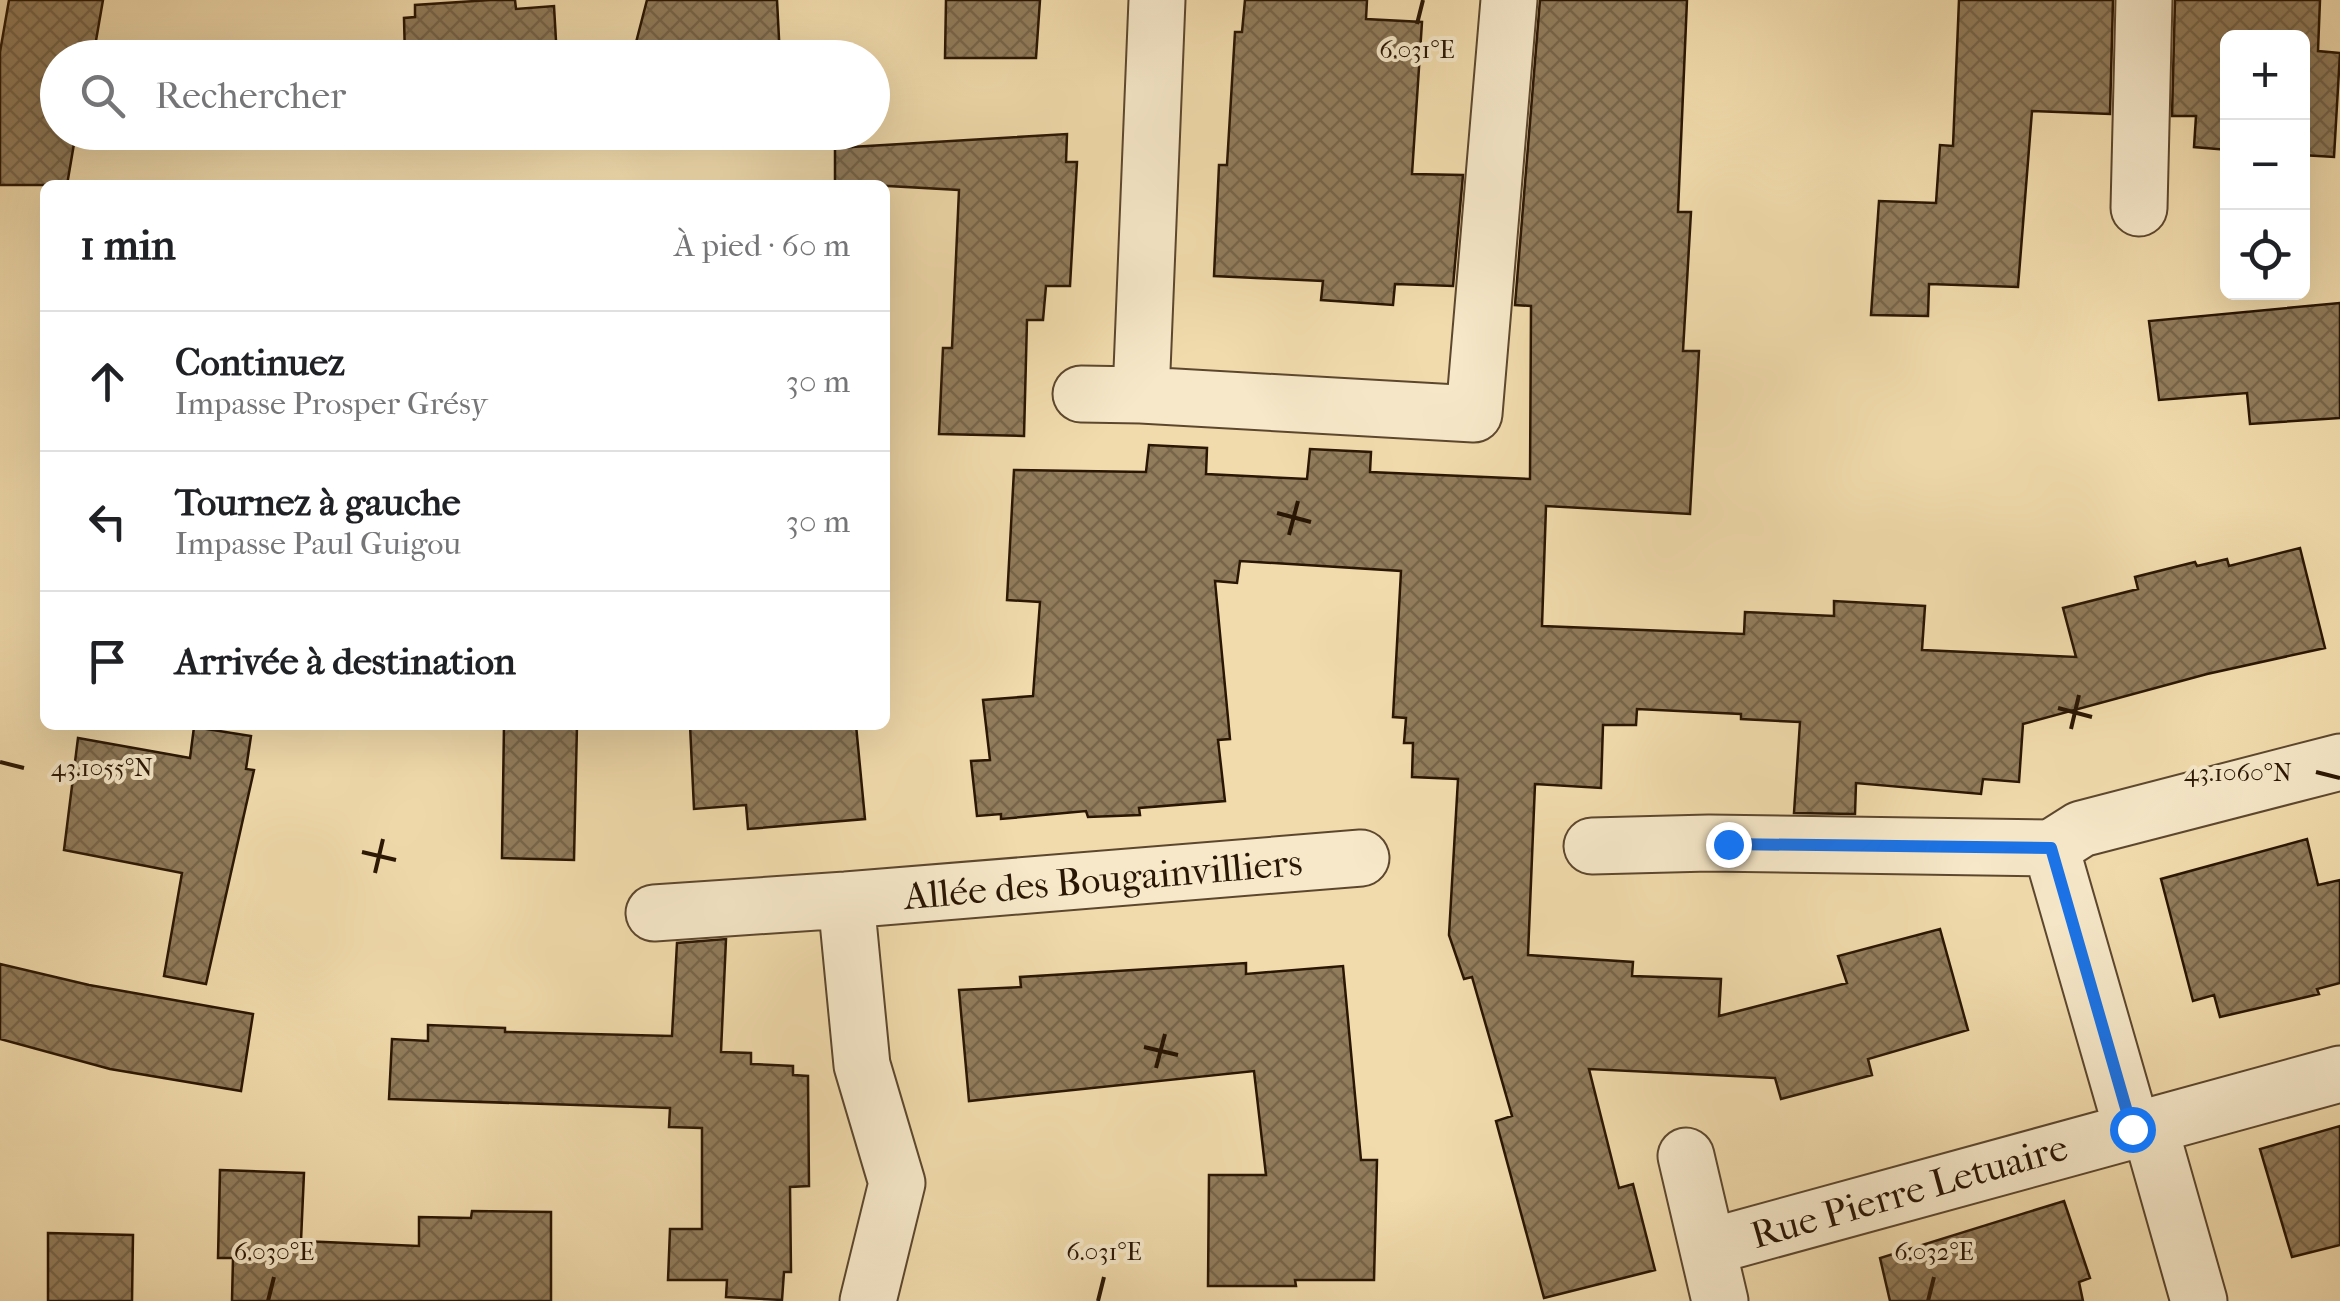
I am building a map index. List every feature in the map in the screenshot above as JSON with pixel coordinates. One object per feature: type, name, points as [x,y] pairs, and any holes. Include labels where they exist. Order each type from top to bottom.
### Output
[{"type":"street","points":[[1141,394],[1158,0]]},
{"type":"street","points":[[1081,394],[1141,394],[1474,414],[1509,0]]},
{"type":"street","points":[[2139,208],[2144,0]]},
{"type":"street","points":[[1592,846],[1709,843],[2051,848],[2081,830],[2340,762]]},
{"type":"street","points":[[2051,848],[2199,1301]]},
{"type":"street","name":"Allée des Bougainvilliers","points":[[654,913],[1360,858]]},
{"type":"street","points":[[846,900],[862,1065],[897,1183],[868,1301]]},
{"type":"street","name":"Rue Pierre Letuaire","points":[[1710,1247],[2340,1074]]},
{"type":"street","name":"Rue Pierre Letuaire","points":[[1686,1156],[1720,1301]]},
{"type":"building","points":[[9,0],[103,0],[96,40],[40,40],[40,150],[73,150],[68,180],[0,185],[0,52]]},
{"type":"building","points":[[515,0],[516,9],[554,6],[556,40],[405,40],[404,18],[415,17],[415,5]]},
{"type":"building","points":[[647,0],[777,0],[779,40],[637,40]]},
{"type":"building","points":[[946,0],[1040,0],[1036,58],[945,58]]},
{"type":"building","points":[[1245,0],[1367,0],[1366,19],[1422,22],[1412,174],[1463,175],[1453,286],[1395,284],[1393,305],[1321,300],[1323,281],[1214,276],[1219,165],[1227,165],[1235,32],[1242,32]]},
{"type":"building","points":[[1540,0],[1687,0],[1678,212],[1691,212],[1683,351],[1699,351],[1690,514],[1546,506],[1542,626],[1744,634],[1745,612],[1834,616],[1834,601],[1925,606],[1922,650],[2076,657],[2063,608],[2138,589],[2135,577],[2195,562],[2197,566],[2227,559],[2229,566],[2300,548],[2325,648],[2207,674],[2023,724],[2019,782],[1983,779],[1981,794],[1856,783],[1855,814],[1794,813],[1800,722],[1741,719],[1741,714],[1637,709],[1636,725],[1603,725],[1601,788],[1535,784],[1528,955],[1633,962],[1632,976],[1721,979],[1719,1016],[1847,983],[1838,956],[1940,929],[1968,1030],[1868,1059],[1872,1075],[1781,1099],[1775,1078],[1589,1069],[1619,1188],[1633,1184],[1655,1270],[1544,1298],[1496,1121],[1512,1116],[1472,977],[1464,979],[1449,935],[1458,779],[1412,777],[1413,743],[1404,743],[1406,718],[1393,717],[1401,571],[1240,561],[1237,583],[1215,581],[1230,739],[1218,740],[1225,801],[1139,808],[1140,815],[1088,817],[1086,811],[1001,819],[1001,814],[977,816],[971,761],[990,760],[983,700],[1033,696],[1040,602],[1007,600],[1014,470],[1146,472],[1149,445],[1207,448],[1206,474],[1307,479],[1310,449],[1371,452],[1370,472],[1530,479],[1531,306],[1515,305]]},
{"type":"building","points":[[1959,0],[2113,0],[2110,114],[2032,111],[2018,287],[1929,284],[1928,316],[1871,315],[1879,201],[1936,203],[1940,145],[1953,146]]},
{"type":"building","points":[[2175,0],[2320,0],[2318,51],[2340,53],[2334,157],[2310,156],[2310,30],[2220,30],[2220,149],[2194,147],[2196,116],[2172,116]]},
{"type":"building","points":[[1067,134],[1066,162],[1077,162],[1070,286],[1046,286],[1043,320],[1027,320],[1024,436],[939,434],[943,348],[952,348],[959,190],[890,186],[890,180],[835,180],[835,150],[890,150],[890,145]]},
{"type":"building","points":[[2340,303],[2340,418],[2250,424],[2247,393],[2159,400],[2149,321]]},
{"type":"building","points":[[194,730],[251,736],[246,769],[254,770],[206,984],[164,976],[182,873],[64,850],[78,738],[190,758]]},
{"type":"building","points":[[504,730],[577,730],[574,860],[502,858]]},
{"type":"building","points":[[690,730],[856,730],[865,819],[748,829],[746,805],[694,809]]},
{"type":"building","points":[[2307,839],[2318,885],[2340,880],[2340,983],[2317,989],[2319,994],[2220,1017],[2214,995],[2193,1001],[2161,879]]},
{"type":"building","points":[[726,939],[721,1052],[751,1053],[751,1064],[793,1066],[793,1075],[808,1076],[809,1186],[790,1187],[791,1272],[784,1272],[782,1300],[726,1297],[727,1280],[668,1280],[670,1229],[702,1229],[702,1128],[669,1127],[670,1108],[389,1099],[392,1039],[428,1041],[428,1025],[505,1028],[505,1032],[672,1036],[677,943]]},
{"type":"building","points":[[1246,963],[1246,974],[1343,966],[1361,1160],[1377,1160],[1374,1280],[1295,1280],[1296,1286],[1208,1286],[1209,1175],[1266,1175],[1254,1071],[969,1101],[959,990],[1021,987],[1020,977]]},
{"type":"building","points":[[0,964],[89,985],[253,1014],[241,1091],[110,1069],[0,1039]]},
{"type":"building","points":[[2340,1126],[2340,1245],[2292,1257],[2260,1149]]},
{"type":"building","points":[[220,1170],[304,1173],[301,1241],[419,1246],[419,1217],[471,1218],[472,1211],[551,1212],[551,1301],[232,1301],[233,1258],[218,1258]]},
{"type":"building","points":[[2064,1201],[2090,1278],[2079,1282],[2083,1301],[1890,1301],[1880,1258]]},
{"type":"building","points":[[48,1233],[133,1235],[132,1301],[48,1301]]},
{"type":"route","points":[[1728,844],[2051,848],[2132,1129]]}]
